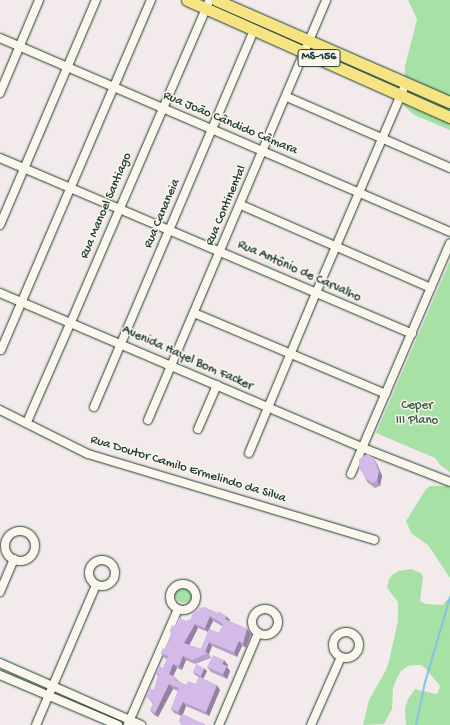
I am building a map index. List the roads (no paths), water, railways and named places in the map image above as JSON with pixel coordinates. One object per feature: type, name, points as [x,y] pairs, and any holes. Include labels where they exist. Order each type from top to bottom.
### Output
[{"type":"main road","name":"MS-156","points":[[187,0],[208,4],[254,30],[307,47],[401,96],[450,117]]},
{"type":"main road","points":[[216,0],[307,47],[450,102]]},
{"type":"street","points":[[0,93],[39,0]]},
{"type":"street","points":[[0,225],[96,0]]},
{"type":"street","points":[[1,350],[151,0]]},
{"type":"street","name":"Rua Continental","points":[[148,420],[241,205],[326,0]]},
{"type":"street","name":"Rua Manoel Santiago","points":[[27,422],[208,4]]},
{"type":"street","name":"Rua Cananeia","points":[[94,407],[254,30]]},
{"type":"street","name":"Rua João Cândido Câmara","points":[[0,38],[68,66],[359,194],[450,232]]},
{"type":"street","points":[[249,453],[335,247],[383,140],[406,84]]},
{"type":"street","points":[[286,97],[450,168]]},
{"type":"street","name":"Rua Antônio de Carvalho","points":[[0,158],[221,251],[412,334]]},
{"type":"street","points":[[241,205],[431,288]]},
{"type":"street","points":[[351,474],[450,243]]},
{"type":"street","name":"Avenida Hayel Bom Facker","points":[[0,293],[121,343],[363,448],[450,482]]},
{"type":"street","points":[[194,313],[386,394]]},
{"type":"street","points":[[198,429],[218,385]]},
{"type":"street","name":"Rua Doutor Camilo Ermelindo da Silva","points":[[0,410],[27,422],[88,454],[374,540]]},
{"type":"street","points":[[0,592],[14,559]]},
{"type":"street","points":[[36,725],[96,585]]},
{"type":"street","points":[[129,723],[178,609]]},
{"type":"street","points":[[219,725],[258,633]]},
{"type":"street","points":[[311,725],[341,657]]},
{"type":"street","points":[[0,663],[129,723],[141,725]]},
{"type":"street","points":[[0,675],[118,725]]},
{"type":"waterway","points":[[416,725],[424,686],[450,597]]},
{"type":"park label","name":"Ceper III Plano","points":[[417,414]]}]
